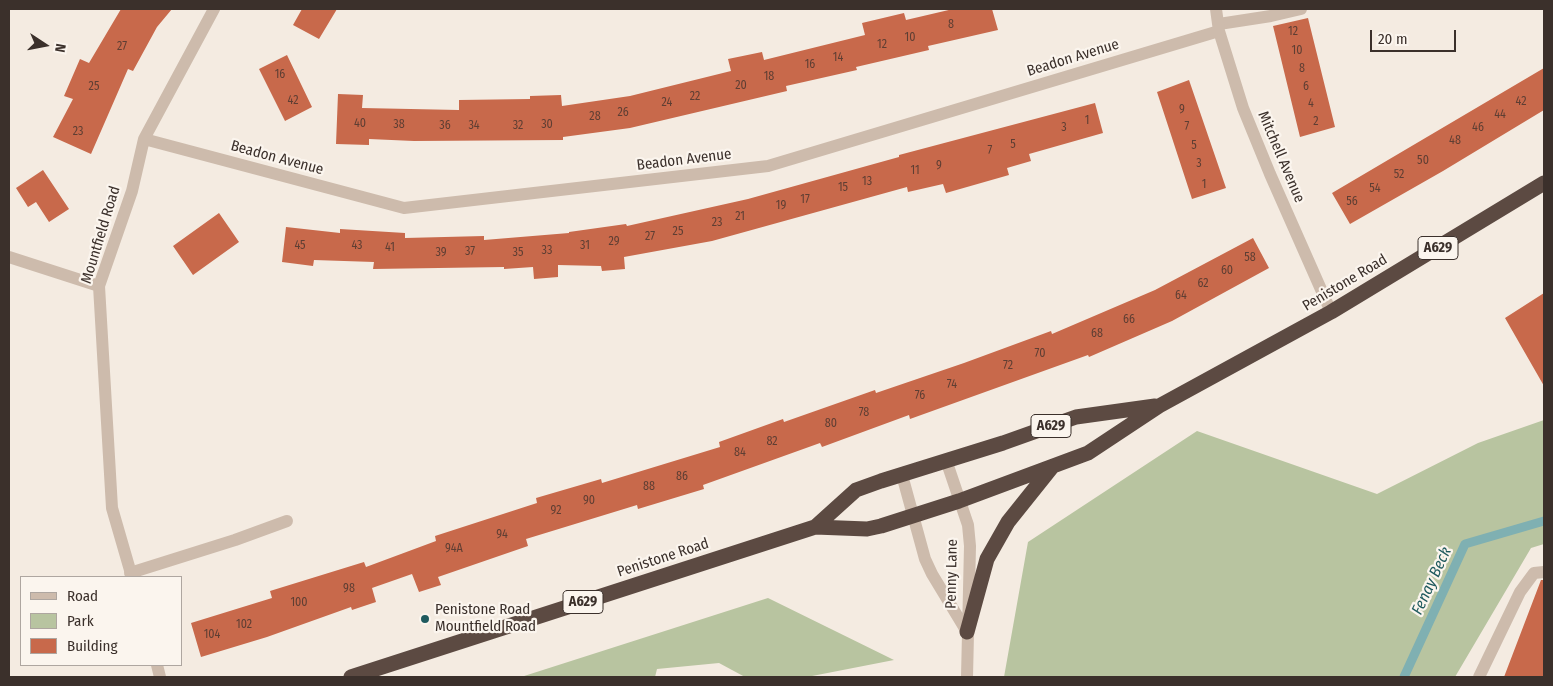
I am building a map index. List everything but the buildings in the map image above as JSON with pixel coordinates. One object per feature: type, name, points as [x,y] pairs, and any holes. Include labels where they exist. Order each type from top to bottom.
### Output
[{"type":"highway","name":"Penistone Road","points":[[351,677],[815,527],[867,530],[959,501],[1088,453],[1159,406],[1331,312],[1544,183]]},
{"type":"highway","name":"Penistone Road","points":[[815,527],[856,490],[1003,443],[1076,417],[1159,406]]},
{"type":"highway","points":[[967,632],[987,559],[1008,522],[1053,466]]},
{"type":"street","name":"Mountfield Road","points":[[131,575],[112,508],[99,286],[132,191],[144,139],[214,9]]},
{"type":"street","name":"Mitchell Avenue","points":[[1216,9],[1219,28],[1243,108],[1331,312]]},
{"type":"street","name":"Beadon Avenue","points":[[144,139],[404,208],[768,166],[1219,28],[1301,9]]},
{"type":"street","points":[[9,257],[99,286]]},
{"type":"street","name":"Penny Lane","points":[[946,460],[968,525],[970,546],[966,677]]},
{"type":"street","name":"Penny Lane","points":[[902,475],[925,559],[967,632]]},
{"type":"street","points":[[131,575],[287,522]]},
{"type":"street","points":[[1479,677],[1520,592],[1534,573],[1544,572]]},
{"type":"green space","points":[[1544,420],[1544,544],[1531,548],[1455,677],[1004,677],[1028,542],[1197,431],[1377,494],[1478,443]]},
{"type":"green space","points":[[768,598],[894,660],[807,677],[745,677],[719,663],[657,669],[655,677],[521,677]]},
{"type":"waterway","name":"Fenay Beck","points":[[1404,677],[1465,544],[1544,521]]},
{"type":"place","name":"Penistone Road Mountfield Road","points":[[425,619]]}]
